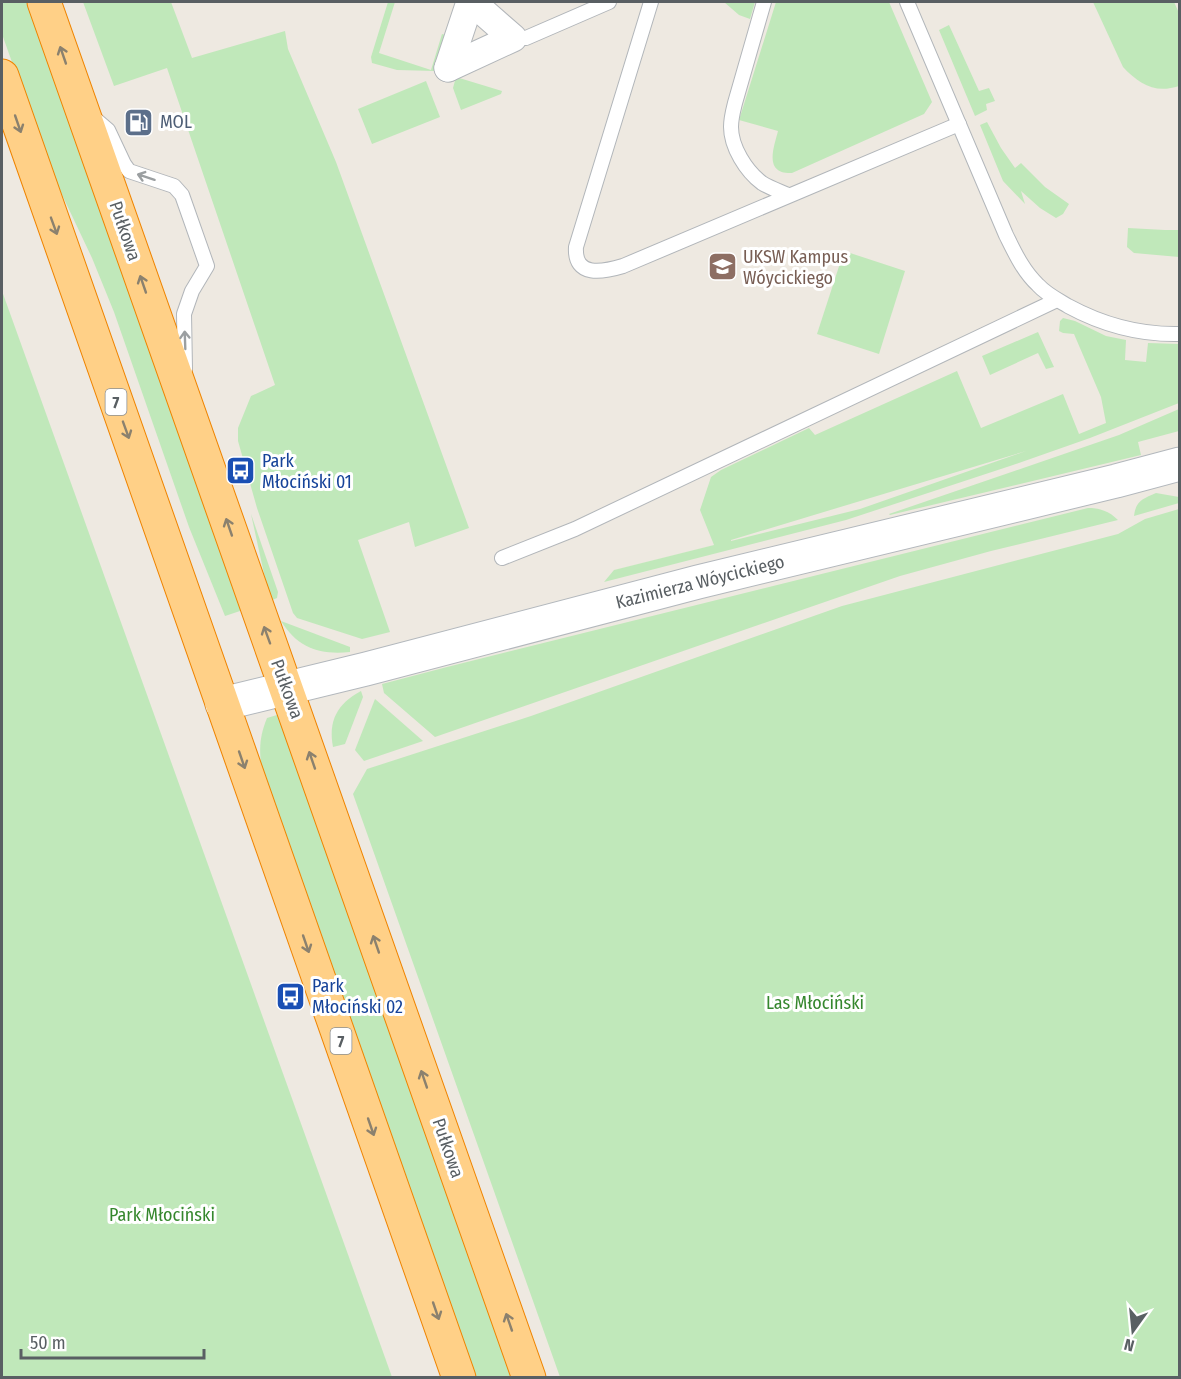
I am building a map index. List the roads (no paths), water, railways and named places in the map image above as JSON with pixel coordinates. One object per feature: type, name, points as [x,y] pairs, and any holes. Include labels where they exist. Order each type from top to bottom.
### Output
[{"type":"highway","name":"Pułkowa","points":[[44,2],[529,1377]]},
{"type":"highway","name":"7","points":[[2,76],[459,1377]]},
{"type":"street","points":[[471,2],[513,38],[448,68],[471,2]]},
{"type":"street","name":"Kazimierza Wóycickiego","points":[[222,704],[698,582],[1177,467]]},
{"type":"lane","points":[[513,38],[526,38],[609,2]]},
{"type":"lane","points":[[651,2],[576,247],[577,258],[590,271],[606,271],[622,266],[959,124]]},
{"type":"lane","points":[[764,2],[735,103],[731,130],[741,157],[750,172],[764,184],[788,195]]},
{"type":"lane","points":[[907,2],[1006,235],[1026,273],[1038,286],[1058,300],[1097,321],[1145,333],[1179,334]]},
{"type":"lane","points":[[81,108],[108,130],[129,171],[174,186],[182,195],[207,267],[192,291],[184,314],[184,398]]},
{"type":"lane","points":[[502,558],[575,529],[1058,300]]},
{"type":"place","name":"MOL","points":[[139,122]]},
{"type":"place","name":"UKSW Kampus Wóycickiego","points":[[722,267]]},
{"type":"place","name":"Park Młociński 01","points":[[241,471]]},
{"type":"place","name":"Park Młociński 02","points":[[291,996]]},
{"type":"park label","name":"Las Młociński","points":[[815,1003]]},
{"type":"park label","name":"Park Młociński","points":[[162,1215]]}]
